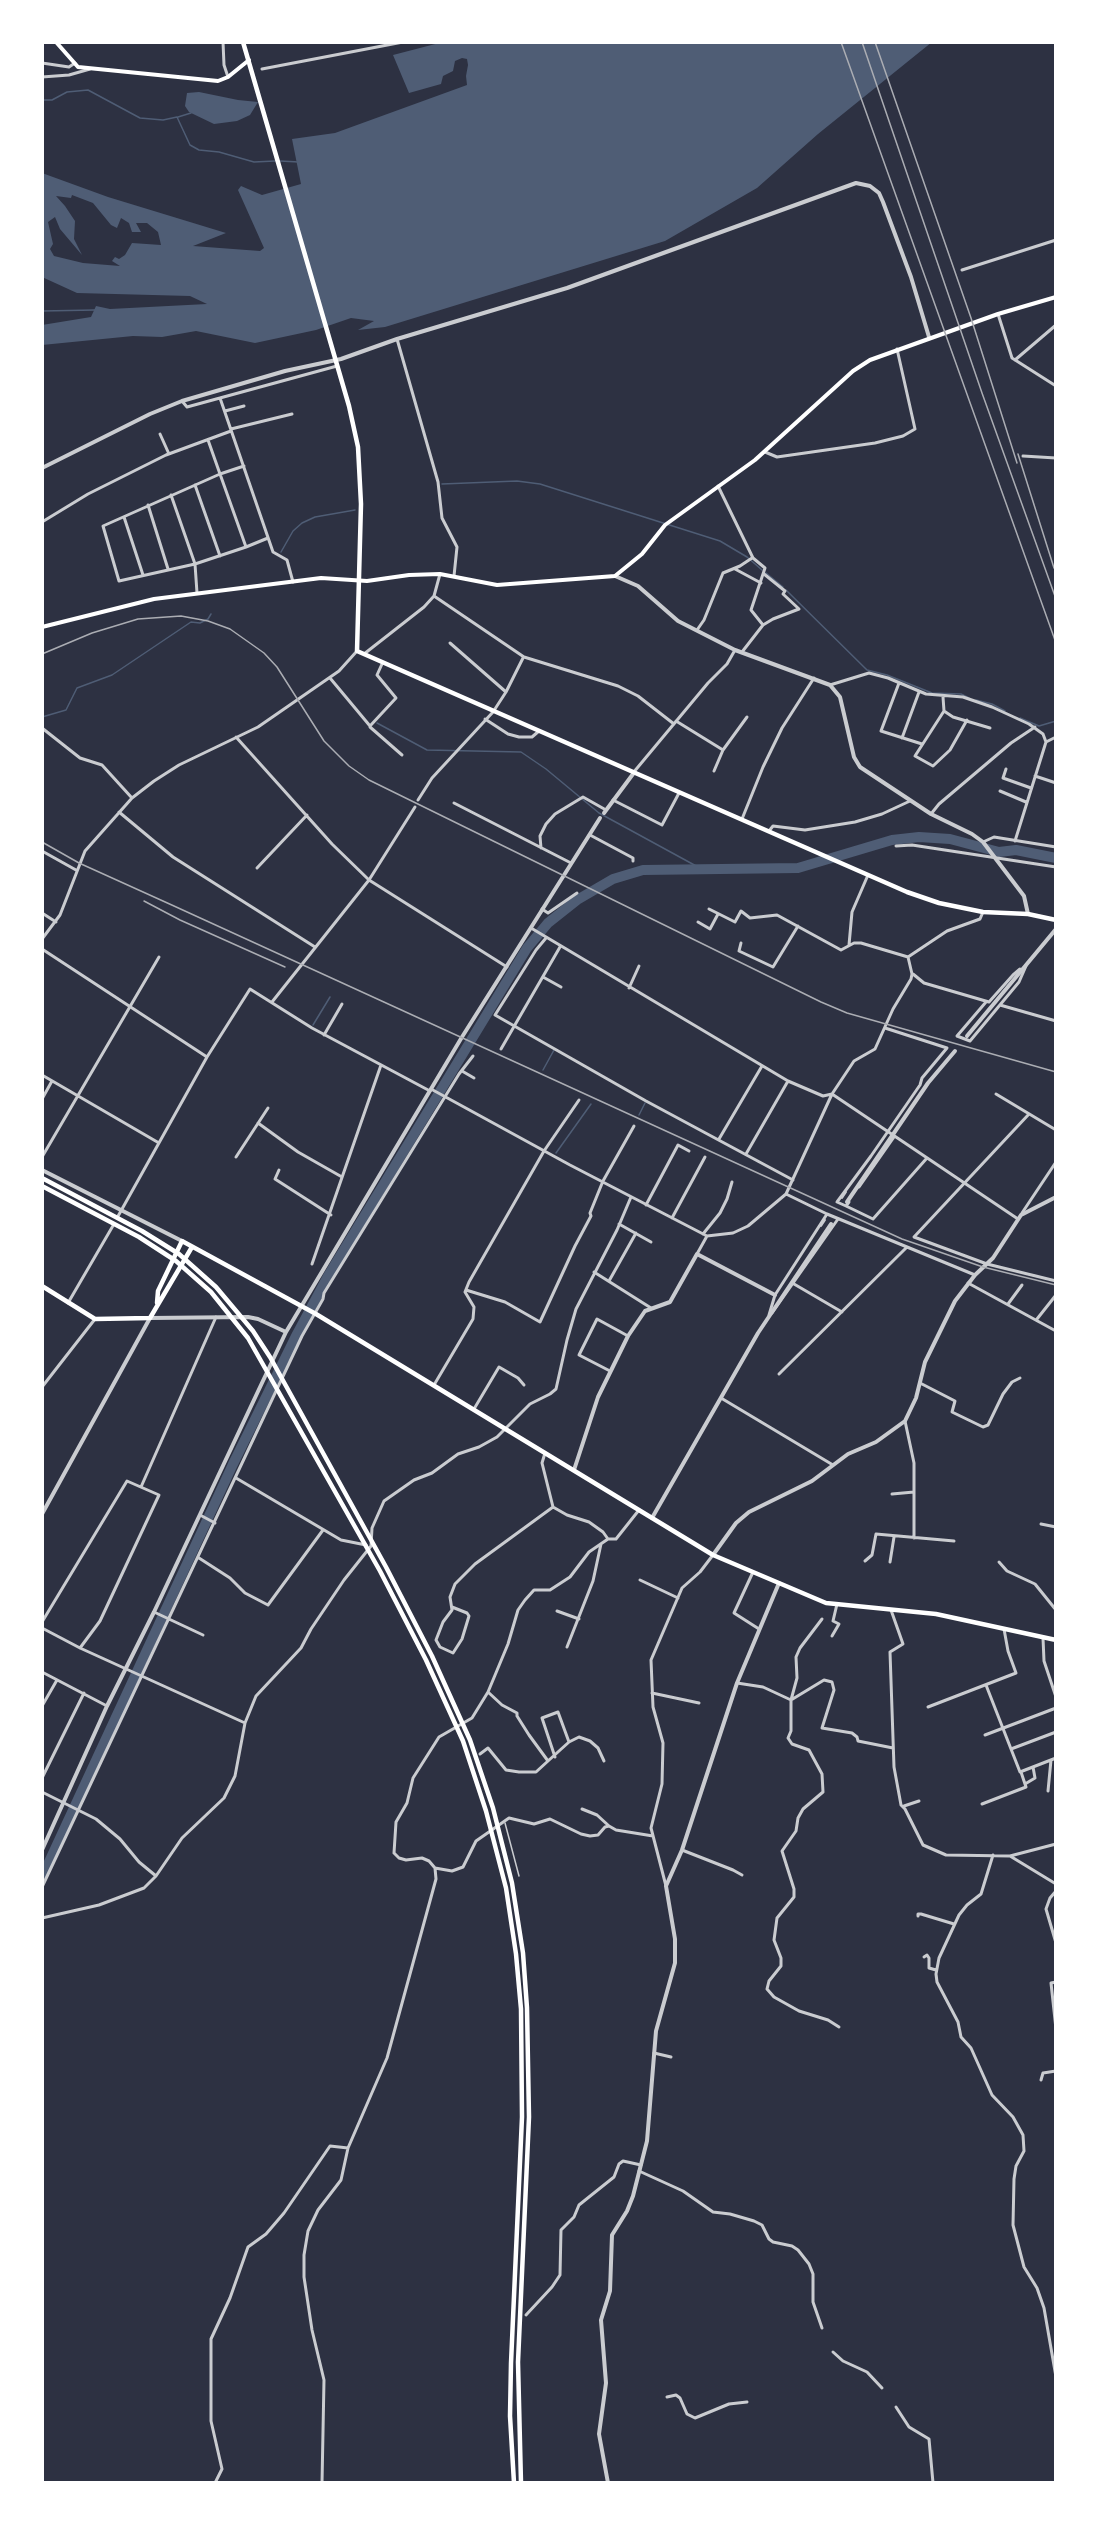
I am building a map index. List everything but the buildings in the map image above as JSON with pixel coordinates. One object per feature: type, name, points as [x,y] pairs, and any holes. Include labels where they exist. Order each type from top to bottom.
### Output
[{"type":"main road","points":[[56,42],[78,67],[218,81],[228,77],[249,60]]},
{"type":"main road","points":[[243,42],[351,416],[361,470],[357,651],[633,774],[939,903],[982,912],[1028,914],[1056,920]]},
{"type":"main road","points":[[42,627],[154,599],[321,578],[358,581],[440,574],[497,585],[615,576],[642,554],[666,524],[765,452],[853,371],[870,360],[929,337],[1056,297]]},
{"type":"main road","points":[[42,1178],[160,1242],[199,1270],[235,1307],[270,1357],[386,1567],[432,1656],[470,1740],[494,1808],[512,1883],[524,1953],[530,2066],[518,2394],[521,2483]]},
{"type":"main road","points":[[42,1186],[158,1248],[194,1276],[229,1312],[264,1362],[380,1571],[426,1660],[463,1741],[486,1811],[506,1888],[516,1954],[521,2009],[522,2117],[514,2269],[510,2416],[514,2483]]},
{"type":"main road","points":[[157,1304],[158,1291],[182,1241],[316,1314],[712,1555],[826,1603],[936,1614],[1056,1640]]},
{"type":"main road","points":[[42,1286],[95,1319],[150,1318],[192,1247]]},
{"type":"street","points":[[223,42],[224,65],[228,77]]},
{"type":"street","points":[[262,69],[403,42]]},
{"type":"street","points":[[42,63],[69,67],[75,63]]},
{"type":"street","points":[[42,77],[69,75],[92,68]]},
{"type":"street","points":[[182,401],[187,407],[336,363],[397,339],[567,288],[856,183],[870,186],[879,193],[911,277],[929,337]]},
{"type":"street","points":[[962,270],[1056,240]]},
{"type":"street","points":[[998,314],[1015,360],[1056,386]]},
{"type":"street","points":[[1015,360],[1056,325]]},
{"type":"street","points":[[397,339],[438,482],[445,527],[457,547],[454,576]]},
{"type":"street","points":[[765,452],[777,457],[875,444],[903,436],[915,429],[897,349]]},
{"type":"street","points":[[42,468],[150,414],[182,401],[285,371],[336,363]]},
{"type":"street","points":[[220,398],[273,552],[287,560],[293,582]]},
{"type":"street","points":[[225,411],[244,406]]},
{"type":"street","points":[[42,522],[88,494],[169,454],[231,430],[292,414]]},
{"type":"street","points":[[160,434],[169,454]]},
{"type":"street","points":[[208,440],[246,547]]},
{"type":"street","points":[[1023,456],[1056,458]]},
{"type":"street","points":[[244,466],[220,474],[103,526],[119,581],[195,564],[268,538]]},
{"type":"street","points":[[195,485],[220,556]]},
{"type":"street","points":[[718,486],[753,558],[765,568],[751,610],[763,625]]},
{"type":"street","points":[[171,495],[195,564],[197,592]]},
{"type":"street","points":[[148,505],[168,570]]},
{"type":"street","points":[[124,517],[143,575]]},
{"type":"street","points":[[697,630],[704,620],[723,573],[753,558]]},
{"type":"street","points":[[735,569],[761,583]]},
{"type":"street","points":[[363,655],[424,607],[434,596],[440,574]]},
{"type":"street","points":[[742,652],[763,625],[799,609],[783,594],[785,591],[764,574]]},
{"type":"street","points":[[615,576],[638,586],[669,614],[735,650],[830,685],[840,697],[857,762],[910,801],[983,842],[1024,896],[1028,914]]},
{"type":"street","points":[[434,596],[524,657],[618,686],[638,696],[675,722],[723,750]]},
{"type":"street","points":[[450,643],[506,692]]},
{"type":"street","points":[[42,1850],[107,1706],[127,1669],[286,1332],[542,909],[600,818],[675,722],[727,664],[735,650]]},
{"type":"street","points":[[42,939],[56,922],[76,870],[90,843],[132,798],[179,765],[258,727],[330,678],[357,651]]},
{"type":"street","points":[[418,800],[432,778],[485,718],[493,712],[524,657]]},
{"type":"street","points":[[370,726],[396,698],[377,675],[382,664]]},
{"type":"street","points":[[830,685],[868,673],[920,692],[943,697],[963,697],[992,707],[1035,727],[1043,734],[1046,742],[1015,841]]},
{"type":"street","points":[[330,678],[370,726],[402,755]]},
{"type":"street","points":[[742,819],[782,728],[814,678]]},
{"type":"street","points":[[899,683],[881,731],[922,744]]},
{"type":"street","points":[[902,738],[920,692]]},
{"type":"street","points":[[943,697],[944,711],[915,756],[933,766],[950,750],[967,720]]},
{"type":"street","points":[[944,711],[953,717],[990,728]]},
{"type":"street","points":[[714,771],[723,750],[747,717]]},
{"type":"street","points":[[485,718],[508,734],[519,737],[532,737],[539,731]]},
{"type":"street","points":[[931,814],[939,804],[1011,743],[1035,727]]},
{"type":"street","points":[[42,728],[80,758],[102,765],[132,798]]},
{"type":"street","points":[[236,737],[369,880],[507,967]]},
{"type":"street","points":[[1046,742],[1056,737]]},
{"type":"street","points":[[1006,769],[1004,778],[1031,788]]},
{"type":"street","points":[[1035,776],[1056,783]]},
{"type":"street","points":[[1000,791],[1027,802]]},
{"type":"street","points":[[613,800],[662,825],[679,793]]},
{"type":"street","points":[[542,848],[540,836],[546,824],[555,814],[578,800],[584,797],[605,812]]},
{"type":"street","points":[[768,831],[773,826],[805,830],[855,822],[882,814],[910,801]]},
{"type":"street","points":[[454,802],[572,863]]},
{"type":"street","points":[[272,1002],[369,880],[415,807]]},
{"type":"street","points":[[119,812],[173,857],[315,947]]},
{"type":"street","points":[[257,868],[307,815]]},
{"type":"street","points":[[590,835],[633,858],[633,861]]},
{"type":"street","points":[[983,842],[994,837],[1056,847]]},
{"type":"street","points":[[896,846],[912,845],[1056,867]]},
{"type":"street","points":[[42,851],[76,870]]},
{"type":"street","points":[[849,945],[852,912],[868,875]]},
{"type":"street","points":[[542,909],[548,913],[577,893]]},
{"type":"street","points":[[710,909],[735,922],[741,911],[750,918],[777,915],[841,950],[849,945],[861,943],[908,957]]},
{"type":"street","points":[[908,957],[947,931],[980,919],[982,912]]},
{"type":"street","points":[[42,913],[56,922]]},
{"type":"street","points":[[698,922],[710,929],[718,914]]},
{"type":"street","points":[[741,943],[739,951],[773,968],[798,926]]},
{"type":"street","points":[[531,928],[788,1081],[823,1096],[832,1094],[894,1137],[1020,1217]]},
{"type":"street","points":[[967,1036],[1056,928]]},
{"type":"street","points":[[546,938],[495,1015],[646,1101],[793,1180]]},
{"type":"street","points":[[501,1048],[560,946]]},
{"type":"street","points":[[42,949],[207,1057]]},
{"type":"street","points":[[42,1157],[159,957]]},
{"type":"street","points":[[68,1303],[207,1057],[250,988],[324,1035],[705,1235],[738,1231],[757,1219],[786,1194],[832,1094],[854,1061],[875,1049],[912,974],[908,957]]},
{"type":"street","points":[[1027,965],[1019,982],[970,1041],[957,1036],[1012,975],[1027,965]]},
{"type":"street","points":[[629,988],[639,966]]},
{"type":"street","points":[[912,974],[924,983],[986,1002]]},
{"type":"street","points":[[543,977],[561,987]]},
{"type":"street","points":[[324,1035],[342,1004]]},
{"type":"street","points":[[1000,1005],[1056,1021]]},
{"type":"street","points":[[842,1198],[920,1085],[922,1078],[947,1048],[885,1028]]},
{"type":"street","points":[[846,1204],[928,1083],[955,1051]]},
{"type":"street","points":[[42,1887],[302,1336],[324,1299],[324,1293],[473,1056]]},
{"type":"street","points":[[312,1264],[331,1215],[381,1065]]},
{"type":"street","points":[[719,1139],[762,1066]]},
{"type":"street","points":[[462,1071],[474,1078]]},
{"type":"street","points":[[42,1076],[159,1143]]},
{"type":"street","points":[[42,1099],[52,1081]]},
{"type":"street","points":[[746,1154],[788,1081]]},
{"type":"street","points":[[996,1094],[1056,1130]]},
{"type":"street","points":[[434,1385],[473,1318],[474,1307],[465,1293],[469,1282],[544,1150],[579,1100]]},
{"type":"street","points":[[236,1157],[268,1108]]},
{"type":"street","points":[[1029,1114],[914,1237],[987,1264],[1056,1281]]},
{"type":"street","points":[[258,1123],[294,1150],[343,1178]]},
{"type":"street","points":[[466,1290],[505,1302],[540,1322],[574,1246],[591,1216],[590,1213],[603,1181],[634,1126]]},
{"type":"street","points":[[846,1204],[894,1137]]},
{"type":"street","points":[[646,1205],[678,1145],[689,1151]]},
{"type":"street","points":[[672,1218],[705,1157]]},
{"type":"street","points":[[865,1165],[837,1202],[846,1204],[873,1219],[927,1158]]},
{"type":"street","points":[[608,2483],[599,2434],[606,2383],[601,2320],[610,2291],[612,2235],[627,2211],[646,2141],[654,2053],[662,2002],[675,1963],[675,1939],[666,1886],[651,1824],[662,1784],[663,1743],[654,1716],[651,1660],[684,1585],[700,1572],[736,1523],[748,1512],[795,1491],[848,1454],[884,1438],[905,1421],[916,1398],[925,1362],[955,1301],[975,1275],[993,1258],[1056,1162]]},
{"type":"street","points":[[42,1170],[182,1241]]},
{"type":"street","points":[[279,1170],[275,1179],[331,1215]]},
{"type":"street","points":[[574,1470],[598,1397],[628,1336],[641,1315],[651,1308],[670,1302],[705,1235],[728,1199],[732,1182]]},
{"type":"street","points":[[786,1194],[838,1219],[975,1275]]},
{"type":"street","points":[[42,1918],[99,1905],[144,1888],[156,1876],[182,1838],[224,1798],[235,1776],[245,1723],[256,1696],[301,1648],[344,1580],[371,1546],[372,1528],[384,1501],[414,1480],[432,1473],[458,1454],[479,1447],[506,1429],[530,1404],[556,1389],[570,1327],[631,1197]]},
{"type":"street","points":[[1020,1217],[1056,1197]]},
{"type":"street","points":[[769,1316],[775,1295],[827,1214]]},
{"type":"street","points":[[769,1316],[776,1311],[838,1219]]},
{"type":"street","points":[[801,1253],[825,1220]]},
{"type":"street","points":[[620,1224],[651,1242]]},
{"type":"street","points":[[652,1518],[720,1397],[769,1316],[831,1224]]},
{"type":"street","points":[[609,1281],[636,1233]]},
{"type":"street","points":[[779,1374],[906,1248]]},
{"type":"street","points":[[697,1254],[775,1295]]},
{"type":"street","points":[[594,1272],[651,1308]]},
{"type":"street","points":[[968,1283],[1054,1330]]},
{"type":"street","points":[[794,1284],[842,1312]]},
{"type":"street","points":[[1008,1304],[1022,1285]]},
{"type":"street","points":[[1037,1319],[1056,1295]]},
{"type":"street","points":[[141,1487],[216,1317]]},
{"type":"street","points":[[43,1511],[150,1318],[253,1318],[286,1332]]},
{"type":"street","points":[[42,1387],[95,1319]]},
{"type":"street","points":[[610,1371],[579,1355],[597,1319],[628,1336]]},
{"type":"street","points":[[474,1409],[499,1367],[518,1378],[524,1385]]},
{"type":"street","points":[[920,1383],[955,1401],[952,1412],[982,1427],[988,1425],[1007,1388],[1020,1378]]},
{"type":"street","points":[[720,1397],[833,1466]]},
{"type":"street","points":[[905,1421],[914,1463],[914,1538]]},
{"type":"street","points":[[545,1453],[542,1462],[553,1508],[589,1522],[603,1532],[608,1539]]},
{"type":"street","points":[[236,1478],[341,1540],[371,1546]]},
{"type":"street","points":[[42,1622],[127,1481],[159,1495],[100,1621],[80,1648]]},
{"type":"street","points":[[892,1494],[914,1492]]},
{"type":"street","points":[[452,1607],[469,1616],[462,1639],[453,1653],[440,1647],[436,1640],[452,1607],[450,1597],[455,1584],[471,1568],[553,1508]]},
{"type":"street","points":[[322,2483],[324,2380],[312,2330],[304,2277],[304,2255],[308,2231],[318,2210],[341,2180],[348,2148],[387,2058],[436,1879],[435,1868],[429,1861],[422,1858],[406,1860],[399,1858],[394,1852],[396,1822],[407,1803],[413,1778],[439,1737],[445,1731],[468,1721],[488,1692],[508,1644],[518,1610],[525,1600],[534,1590],[550,1590],[570,1577],[588,1552],[608,1539],[616,1539],[639,1510]]},
{"type":"street","points":[[200,1515],[215,1523]]},
{"type":"street","points":[[1041,1524],[1056,1527]]},
{"type":"street","points":[[199,1558],[230,1578],[245,1593],[268,1605],[323,1530]]},
{"type":"street","points":[[865,1561],[872,1555],[876,1534],[954,1541]]},
{"type":"street","points":[[890,1562],[894,1537]]},
{"type":"street","points":[[567,1647],[598,1566],[601,1543]]},
{"type":"street","points":[[999,1562],[1007,1571],[1035,1584],[1056,1610]]},
{"type":"street","points":[[753,1572],[734,1613],[759,1629]]},
{"type":"street","points":[[640,1580],[678,1598]]},
{"type":"street","points":[[666,1886],[682,1850],[737,1683],[779,1582]]},
{"type":"street","points":[[832,1636],[839,1624],[833,1621],[837,1604]]},
{"type":"street","points":[[891,1610],[903,1644],[890,1652],[894,1767],[901,1805],[904,1806],[927,1848],[946,1855],[1010,1856],[1056,1844]]},
{"type":"street","points":[[557,1611],[579,1619]]},
{"type":"street","points":[[154,1612],[203,1635]]},
{"type":"street","points":[[822,1619],[796,1657],[797,1678],[791,1700],[791,1731],[788,1738],[792,1744],[809,1750],[822,1774],[823,1792],[802,1809],[796,1831],[782,1851],[794,1897],[777,1918],[774,1940],[781,1958],[781,1966],[769,1980],[767,1989],[774,1998],[799,2011],[828,2020],[839,2027]]},
{"type":"street","points":[[42,1629],[245,1723]]},
{"type":"street","points":[[928,1707],[1016,1673],[1008,1651],[1004,1629]]},
{"type":"street","points":[[1043,1637],[1044,1661],[1056,1697]]},
{"type":"street","points":[[42,1672],[107,1706]]},
{"type":"street","points":[[42,1707],[57,1680]]},
{"type":"street","points":[[791,1700],[824,1680],[832,1682],[834,1690],[822,1728],[852,1733],[858,1741],[893,1748]]},
{"type":"street","points":[[737,1683],[764,1687],[791,1700]]},
{"type":"street","points":[[986,1685],[1025,1784]]},
{"type":"street","points":[[488,1692],[502,1705],[518,1713],[517,1716],[548,1761]]},
{"type":"street","points":[[42,1778],[84,1693]]},
{"type":"street","points":[[652,1693],[699,1703]]},
{"type":"street","points":[[985,1735],[1056,1708]]},
{"type":"street","points":[[555,1757],[542,1718],[558,1712],[568,1742]]},
{"type":"street","points":[[1011,1749],[1056,1732]]},
{"type":"street","points":[[480,1754],[488,1748],[506,1770],[536,1772],[555,1757],[568,1742],[579,1737],[590,1740],[598,1748],[604,1761]]},
{"type":"street","points":[[1020,1771],[1056,1758]]},
{"type":"street","points":[[1048,1791],[1051,1760]]},
{"type":"street","points":[[982,1804],[1026,1787],[1025,1784],[1035,1778],[1033,1767]]},
{"type":"street","points":[[42,1792],[96,1819],[120,1839],[156,1876]]},
{"type":"street","points":[[904,1806],[919,1801]]},
{"type":"street","points":[[582,1809],[597,1815],[616,1830],[653,1836]]},
{"type":"street","points":[[435,1868],[452,1871],[463,1867],[471,1847],[482,1836],[505,1823],[509,1818],[534,1824],[550,1819],[590,1836],[598,1835],[609,1826]]},
{"type":"street","points":[[682,1850],[742,1875]]},
{"type":"street","points":[[993,1855],[981,1894],[967,1905],[954,1924],[936,1970],[937,1982],[958,2022],[961,2037],[971,2048],[992,2095],[1013,2117],[1023,2135],[1024,2151],[1016,2166],[1014,2180],[1013,2225],[1024,2266],[1037,2288],[1044,2308],[1056,2377]]},
{"type":"street","points":[[1010,1856],[1056,1884]]},
{"type":"street","points":[[1056,1891],[1050,1898],[1046,1909],[1056,1943]]},
{"type":"street","points":[[918,1916],[921,1914],[954,1924]]},
{"type":"street","points":[[924,1957],[927,1955],[929,1958],[929,1968],[936,1970]]},
{"type":"street","points":[[1056,1982],[1051,1983],[1056,2030]]},
{"type":"street","points":[[654,2053],[671,2057]]},
{"type":"street","points":[[1041,2080],[1043,2073],[1056,2071]]},
{"type":"street","points":[[215,2483],[222,2469],[211,2421],[211,2339],[230,2298],[248,2247],[266,2234],[284,2213],[300,2187],[322,2161],[330,2146],[348,2148]]},
{"type":"street","points":[[526,2315],[560,2275],[561,2230],[574,2217],[579,2205],[614,2176],[619,2164],[623,2161],[641,2165]]},
{"type":"street","points":[[639,2171],[683,2191],[713,2212],[754,2221],[762,2225],[773,2242],[792,2246],[798,2250],[809,2264],[813,2274],[813,2302],[822,2328]]},
{"type":"street","points":[[833,2352],[843,2361],[867,2372],[882,2388]]},
{"type":"street","points":[[667,2397],[676,2395],[680,2398],[687,2414],[695,2418],[729,2404],[747,2402]]},
{"type":"street","points":[[896,2407],[909,2427],[929,2439],[933,2483]]},
{"type":"lane","points":[[505,1823],[519,1876]]},
{"type":"water","points":[[443,42],[932,42],[818,134],[757,188],[665,241],[385,327],[358,330],[374,321],[351,318],[316,330],[255,343],[196,331],[162,337],[133,336],[42,345],[42,325],[91,317],[96,306],[110,309],[207,304],[190,296],[77,293],[42,277],[42,173],[108,197],[226,233],[193,246],[260,251],[264,248],[238,190],[241,186],[262,195],[301,184],[292,139],[335,133],[467,85],[467,59],[462,58],[455,61],[453,71],[443,76],[441,84],[409,93],[393,55]],"holes":[[[72,195],[93,203],[111,225],[117,228],[121,218],[129,223],[132,232],[141,232],[136,223],[147,223],[158,232],[161,245],[132,243],[125,255],[119,259],[115,257],[112,261],[120,266],[83,263],[54,256],[50,249],[53,244],[48,222],[55,217],[60,229],[82,255],[74,239],[75,221],[56,196],[71,198]]]},
{"type":"water","points":[[199,92],[258,102],[250,115],[237,121],[214,124],[189,112],[185,106],[187,93]]},
{"type":"waterway","points":[[42,100],[52,100],[67,92],[88,90],[140,118],[163,120],[177,117],[190,145],[199,150],[219,152],[254,162],[275,161]]},
{"type":"waterway","points":[[178,117],[191,113]]},
{"type":"waterway","points":[[280,161],[299,162]]},
{"type":"waterway","points":[[42,311],[95,310]]},
{"type":"waterway","points":[[442,484],[517,481],[540,484],[720,541],[747,557],[762,570]]},
{"type":"waterway","points":[[281,552],[293,531],[302,523],[315,517],[355,510]]},
{"type":"waterway","points":[[766,573],[783,587]]},
{"type":"waterway","points":[[786,590],[867,670],[887,675],[932,693],[961,694],[969,698]]},
{"type":"waterway","points":[[42,717],[66,710],[77,688],[112,675],[191,622],[200,623],[208,619],[211,614]]},
{"type":"waterway","points":[[976,700],[992,704],[1005,711]]},
{"type":"waterway","points":[[1020,718],[1039,726],[1056,721]]},
{"type":"waterway","points":[[377,723],[427,750],[521,752],[546,769],[599,813],[698,867]]},
{"type":"waterway","points":[[42,1877],[233,1464],[297,1334],[328,1276],[527,948],[548,923],[577,900],[613,879],[643,870],[798,868],[892,840],[919,837],[950,839],[999,852],[1016,850],[1056,858]]},
{"type":"waterway","points":[[313,1025],[330,997]]},
{"type":"waterway","points":[[543,1070],[554,1050]]},
{"type":"waterway","points":[[639,1115],[645,1103]]},
{"type":"waterway","points":[[556,1153],[591,1104]]},
{"type":"railway","points":[[841,42],[1056,643]]},
{"type":"railway","points":[[862,42],[982,393],[1056,599]]},
{"type":"railway","points":[[875,42],[971,318],[1017,463]]},
{"type":"railway","points":[[1018,454],[1054,568]]},
{"type":"railway","points":[[42,654],[92,633],[138,619],[181,616],[208,621],[230,629],[264,653],[277,667],[324,741],[349,766],[369,780],[821,1002],[847,1013],[1056,1072]]},
{"type":"railway","points":[[42,842],[79,863],[902,1239],[983,1267],[1056,1285]]},
{"type":"railway","points":[[144,901],[180,920],[285,967]]}]
